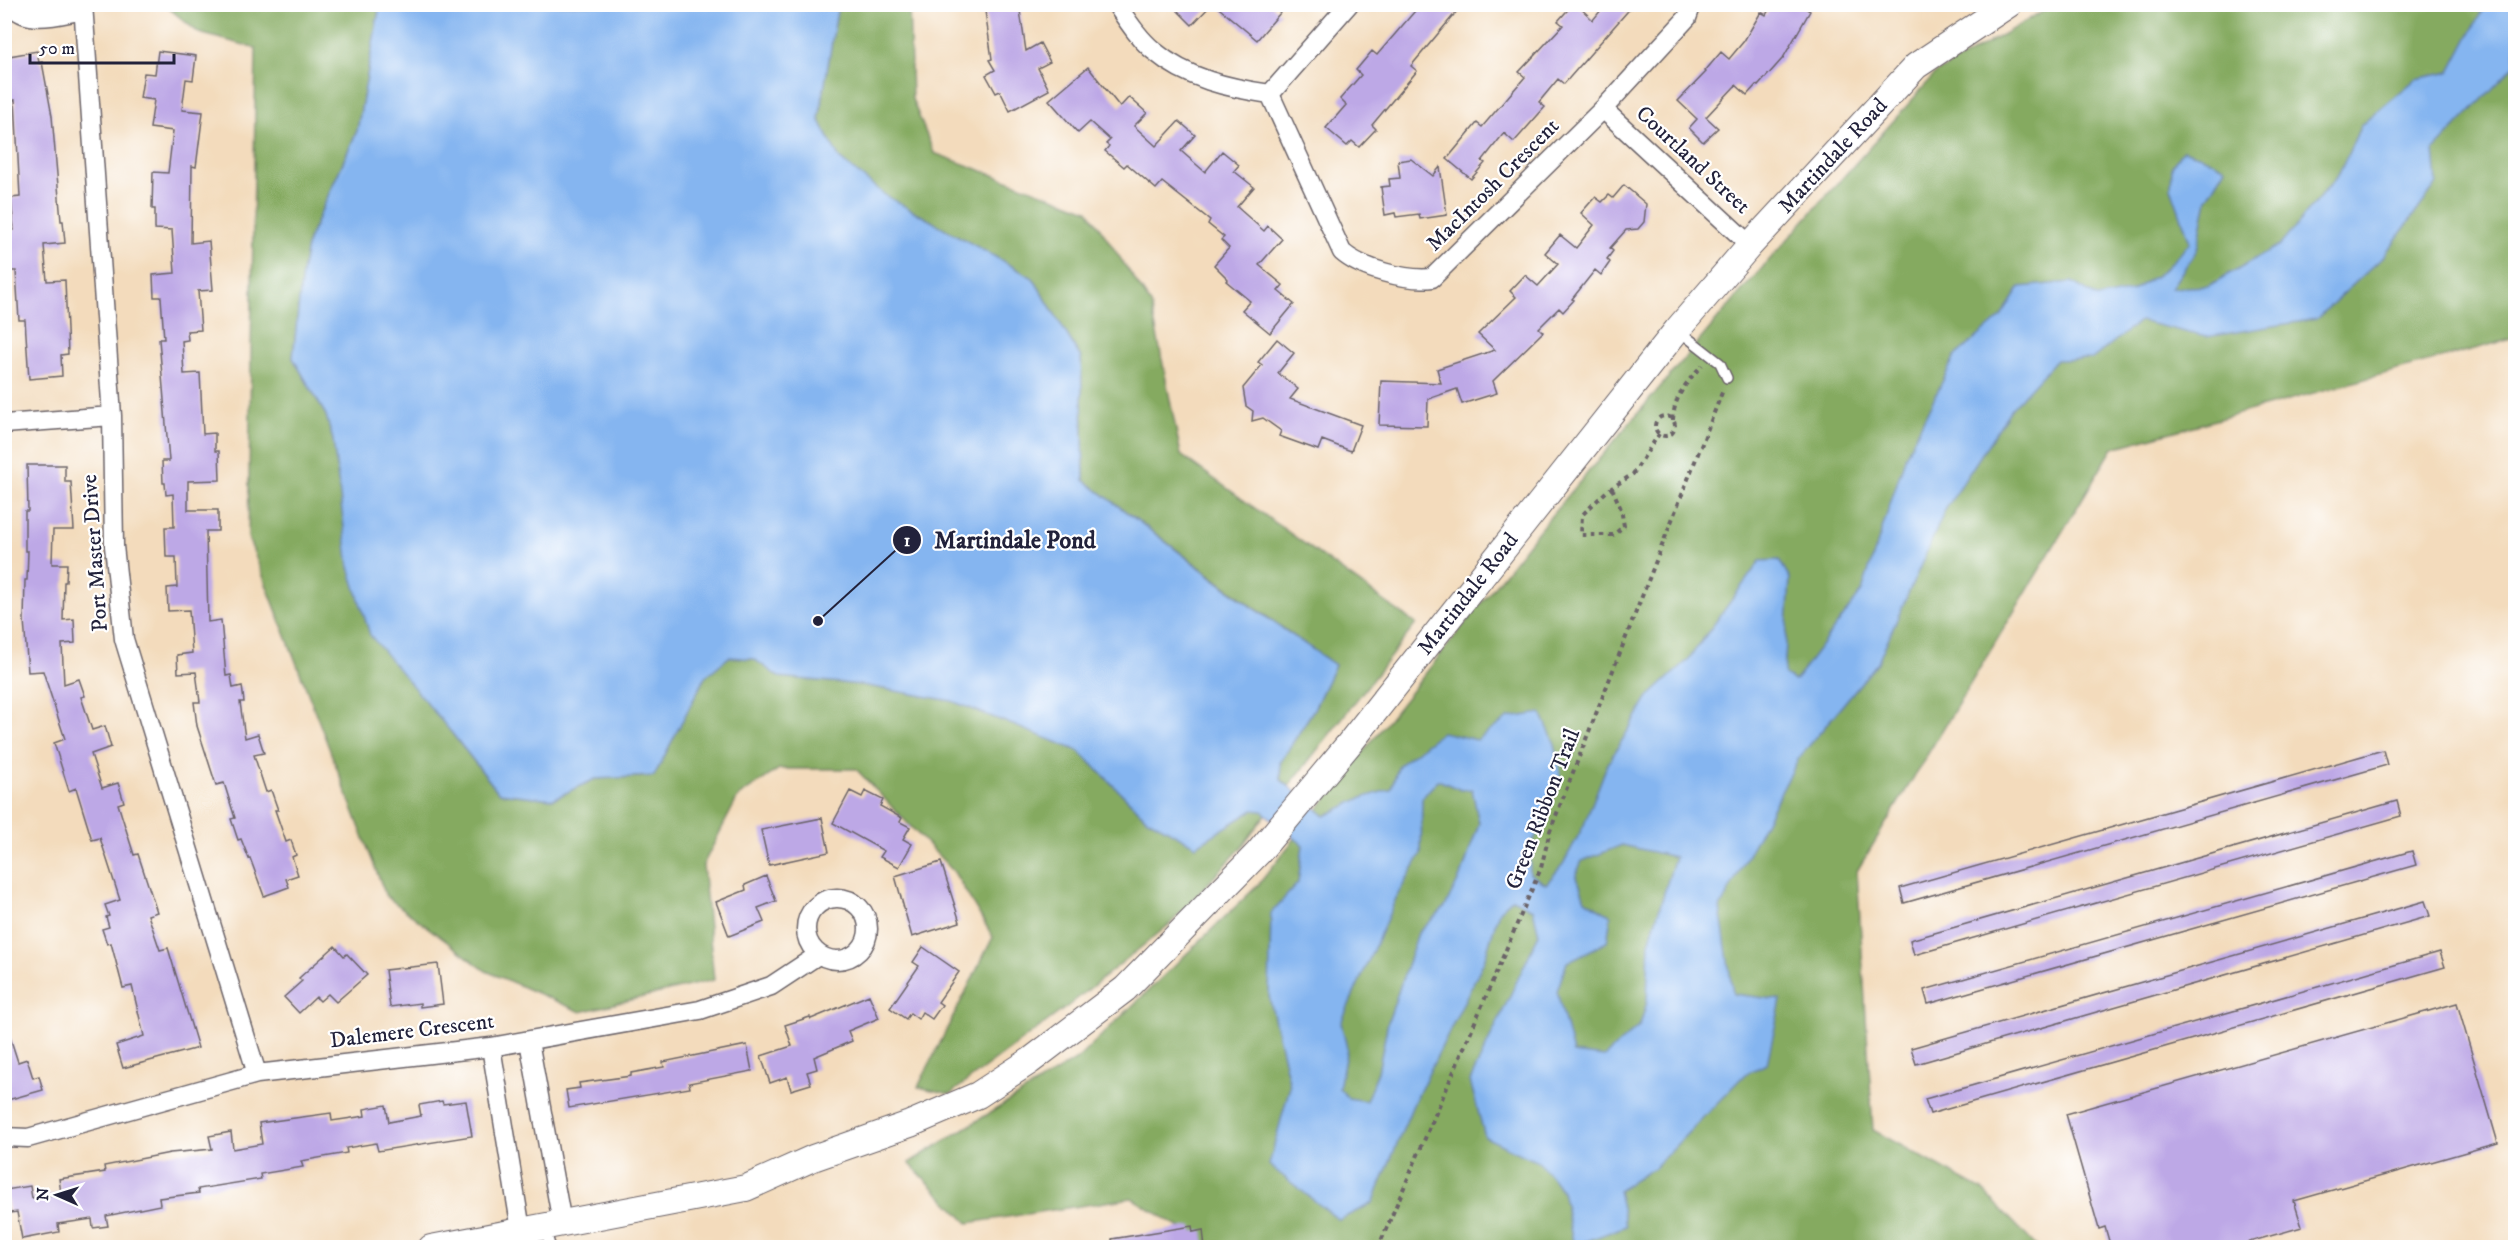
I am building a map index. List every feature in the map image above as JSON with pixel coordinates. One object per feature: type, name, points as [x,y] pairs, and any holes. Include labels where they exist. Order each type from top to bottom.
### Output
[{"type":"main road","name":"Martindale Road","points":[[431,1248],[544,1232],[746,1188],[813,1158],[910,1124],[978,1095],[1029,1061],[1125,989],[1258,853],[1349,744],[1677,330],[1750,245],[1916,66],[2009,4]]},
{"type":"street","name":"Port Master Drive","points":[[10,4],[15,11],[32,18],[84,7],[112,416],[114,546],[124,639],[257,1074]]},
{"type":"street","points":[[1116,4],[1152,50],[1180,70],[1227,88],[1270,94],[1349,4]]},
{"type":"street","name":"MacIntosh Crescent","points":[[1270,94],[1342,252],[1353,261],[1415,280],[1432,278],[1603,109],[1687,18],[1692,4]]},
{"type":"street","name":"Courtland Street","points":[[1603,109],[1750,245]]},
{"type":"street","points":[[4,424],[112,416]]},
{"type":"street","name":"Dalemere Crescent","points":[[4,1137],[28,1138],[257,1074],[491,1047],[700,1010],[771,986],[818,955]]},
{"type":"street","points":[[529,1041],[544,1232]]},
{"type":"street","points":[[491,1047],[544,1232]]},
{"type":"lane","points":[[1677,330],[1720,363],[1728,378]]},
{"type":"path","points":[[1672,420],[1664,416],[1658,419],[1656,429],[1659,434],[1665,436],[1671,434],[1675,426],[1672,420],[1674,407],[1680,392],[1710,356]]},
{"type":"path","name":"Green Ribbon Trail","points":[[1378,1248],[1541,868],[1550,831],[1728,378]]},
{"type":"path","points":[[1611,488],[1621,509],[1624,526],[1613,535],[1581,535],[1582,515],[1611,488],[1633,474],[1659,434]]},
{"type":"green space","points":[[165,5],[380,5],[357,131],[308,241],[302,273],[293,358],[326,415],[333,440],[451,732],[499,793],[553,799],[595,779],[654,776],[705,677],[728,657],[754,659],[779,677],[862,685],[952,701],[1079,751],[1146,818],[1196,846],[1253,810],[1262,810],[1266,814],[1242,847],[1170,924],[1068,1006],[950,1094],[918,1087],[993,937],[954,872],[856,769],[779,769],[738,797],[703,865],[714,980],[581,1012],[486,971],[386,896],[248,537],[256,48],[199,33]]},
{"type":"green space","points":[[838,5],[909,5],[912,99],[934,153],[1088,210],[1151,304],[1181,455],[1416,624],[1289,786],[1281,779],[1280,763],[1314,709],[1335,665],[1084,480],[1081,358],[1033,278],[886,196],[839,158],[819,119]]},
{"type":"green space","points":[[2054,5],[2515,5],[2515,338],[2113,448],[1857,871],[1873,1130],[1984,1191],[2037,1247],[1211,1247],[1132,1198],[968,1223],[909,1163],[1077,1059],[1258,885],[1539,530],[1738,295],[1936,73]]},
{"type":"water","points":[[380,5],[838,5],[819,119],[839,158],[886,196],[1033,278],[1081,358],[1084,480],[1250,606],[1335,665],[1314,709],[1280,763],[1281,780],[1325,816],[1359,799],[1391,789],[1399,765],[1442,732],[1477,740],[1508,718],[1541,713],[1555,744],[1561,776],[1529,848],[1530,874],[1546,884],[1563,864],[1584,825],[1607,765],[1649,696],[1688,660],[1760,561],[1779,560],[1790,578],[1784,675],[1795,681],[1862,591],[1906,455],[1955,356],[2001,317],[2020,287],[2072,282],[2098,298],[2132,291],[2163,271],[2190,242],[2171,188],[2172,166],[2183,150],[2226,168],[2207,199],[2197,250],[2171,288],[2208,286],[2281,244],[2339,174],[2361,125],[2416,79],[2450,72],[2485,5],[2515,5],[2515,65],[2434,150],[2437,184],[2382,258],[2316,319],[2206,337],[2140,321],[2092,359],[2056,360],[2011,409],[1945,510],[1878,662],[1799,758],[1720,908],[1733,994],[1781,1000],[1767,1064],[1745,1074],[1654,1168],[1618,1190],[1626,1226],[1574,1246],[1562,1191],[1540,1163],[1485,1137],[1470,1081],[1539,934],[1533,909],[1512,899],[1499,911],[1484,961],[1412,1107],[1373,1203],[1339,1220],[1269,1165],[1290,1086],[1269,996],[1271,913],[1298,883],[1303,845],[1262,811],[1253,810],[1196,846],[1146,818],[1079,751],[952,701],[862,685],[779,677],[754,659],[729,657],[705,677],[654,776],[595,779],[553,799],[499,793],[370,635],[349,567],[333,440],[326,415],[293,358],[302,273],[308,241],[357,131]],"holes":[[[1438,780],[1461,790],[1472,789],[1479,823],[1462,873],[1445,907],[1418,933],[1388,1022],[1378,1072],[1366,1101],[1348,1098],[1339,1088],[1347,1048],[1341,1023],[1397,896],[1421,854],[1422,798]],[[1622,845],[1675,857],[1649,943],[1647,1002],[1640,1025],[1604,1057],[1573,1053],[1557,991],[1567,962],[1607,942],[1611,916],[1585,900],[1576,874],[1582,861]]]},
{"type":"building","points":[[984,4],[1019,4],[1026,51],[1040,43],[1050,62],[1038,68],[1049,90],[1010,111],[1000,91],[996,93],[986,75],[995,70],[989,60],[992,59]]},
{"type":"building","points":[[1171,4],[1212,4],[1192,25]]},
{"type":"building","points":[[1214,4],[1270,4],[1280,13],[1257,40]]},
{"type":"building","points":[[1421,4],[1463,4],[1411,66],[1417,71],[1372,125],[1376,129],[1359,147],[1352,141],[1347,146],[1326,128],[1346,105],[1340,99],[1361,75],[1356,70],[1372,51],[1377,55]]},
{"type":"building","points":[[1573,4],[1576,4],[1593,20],[1606,4],[1634,4],[1564,84],[1558,79],[1539,102],[1545,107],[1514,142],[1504,133],[1482,161],[1485,163],[1471,179],[1447,159],[1477,123],[1482,127],[1525,77],[1519,72],[1563,25],[1558,21]]},
{"type":"building","points":[[1772,4],[1799,4],[1810,11],[1783,58],[1758,86],[1756,85],[1747,95],[1736,85],[1706,117],[1718,128],[1703,142],[1689,128],[1697,119],[1678,101],[1706,72],[1721,52],[1729,59],[1744,41],[1761,12],[1766,15]]},
{"type":"building","points":[[37,51],[39,63],[42,62],[52,116],[65,243],[44,245],[47,281],[65,280],[68,354],[61,355],[62,376],[29,379],[25,320],[19,320],[16,271],[7,271],[4,234],[4,230],[14,230],[11,198],[20,197],[15,100],[4,102],[4,57]]},
{"type":"building","points":[[158,51],[196,56],[193,80],[186,79],[182,110],[203,112],[196,167],[192,166],[191,243],[209,241],[213,290],[198,291],[201,330],[187,331],[188,340],[182,341],[184,374],[200,373],[203,434],[215,433],[215,451],[219,451],[220,480],[188,481],[188,510],[218,510],[218,531],[206,531],[208,622],[221,620],[226,676],[231,675],[233,688],[242,686],[244,702],[240,702],[245,738],[258,734],[264,753],[254,755],[266,792],[271,790],[286,842],[291,840],[296,855],[292,857],[298,875],[286,879],[289,887],[264,896],[250,858],[241,839],[238,840],[231,819],[235,818],[224,783],[216,785],[197,726],[194,702],[200,702],[196,672],[178,673],[177,655],[192,653],[189,610],[168,611],[167,588],[177,587],[176,557],[166,557],[165,527],[174,527],[173,494],[166,495],[165,483],[163,483],[162,461],[169,461],[159,339],[164,339],[161,297],[154,297],[153,275],[175,273],[172,230],[155,229],[155,209],[152,209],[153,172],[168,173],[173,131],[150,128],[154,100],[140,98],[144,73],[155,74]]},
{"type":"building","points":[[1088,67],[1120,107],[1129,97],[1147,113],[1134,126],[1156,146],[1179,121],[1195,135],[1181,151],[1205,172],[1222,151],[1239,165],[1234,171],[1254,187],[1237,207],[1264,231],[1268,226],[1282,239],[1259,265],[1283,285],[1278,291],[1294,304],[1270,333],[1242,310],[1250,301],[1226,281],[1228,279],[1214,265],[1229,248],[1221,240],[1224,237],[1208,224],[1210,220],[1162,182],[1156,189],[1127,164],[1124,167],[1105,151],[1109,146],[1106,144],[1110,140],[1090,122],[1078,133],[1049,100]]},
{"type":"building","points":[[1411,159],[1433,176],[1440,167],[1447,215],[1420,219],[1419,214],[1396,217],[1395,213],[1385,215],[1381,187],[1390,186],[1389,179],[1400,178],[1398,161]]},
{"type":"building","points":[[1624,185],[1646,204],[1644,222],[1638,229],[1626,230],[1610,248],[1613,251],[1607,259],[1610,262],[1601,275],[1595,270],[1563,312],[1559,308],[1539,328],[1543,332],[1493,381],[1497,393],[1462,404],[1457,389],[1428,399],[1427,426],[1379,425],[1381,381],[1441,383],[1437,369],[1495,350],[1478,334],[1516,297],[1510,291],[1525,275],[1538,286],[1558,264],[1545,253],[1560,235],[1576,248],[1594,225],[1581,213],[1595,197],[1602,202],[1609,195],[1613,198]]},
{"type":"building","points":[[1277,339],[1294,353],[1278,373],[1298,389],[1290,399],[1361,425],[1351,451],[1322,440],[1318,450],[1279,436],[1281,431],[1263,418],[1252,421],[1253,411],[1246,406],[1243,388],[1262,365],[1258,362]]},
{"type":"building","points":[[27,465],[65,465],[65,482],[71,482],[74,530],[53,530],[52,564],[67,564],[63,620],[74,619],[75,643],[62,644],[64,684],[79,679],[85,696],[81,697],[92,730],[105,726],[111,747],[91,754],[102,788],[118,783],[124,802],[118,804],[134,855],[138,854],[157,912],[148,915],[160,950],[168,948],[198,1048],[123,1068],[116,1045],[144,1036],[132,986],[123,988],[111,943],[107,944],[102,929],[109,927],[106,917],[109,916],[105,905],[120,900],[100,838],[92,840],[76,788],[69,791],[54,743],[65,739],[43,671],[28,672],[24,620],[28,551],[25,551],[25,511],[28,511]]},
{"type":"building","points":[[2383,750],[2387,765],[1904,903],[1900,888]]},
{"type":"building","points":[[850,791],[862,797],[865,791],[883,800],[880,806],[902,818],[900,822],[910,827],[903,839],[912,844],[899,867],[880,857],[884,851],[833,823]]},
{"type":"building","points":[[2397,801],[2401,816],[1914,955],[1910,940]]},
{"type":"building","points":[[822,818],[829,852],[769,865],[761,830]]},
{"type":"building","points":[[2412,851],[2416,865],[1928,1004],[1924,990]]},
{"type":"building","points":[[941,862],[960,922],[912,937],[895,876]]},
{"type":"building","points":[[766,876],[776,901],[758,908],[764,922],[729,936],[716,902],[746,890],[745,885]]},
{"type":"building","points":[[2425,901],[2430,916],[1916,1064],[1911,1048]]},
{"type":"building","points":[[335,946],[344,956],[347,954],[367,975],[336,1002],[328,994],[320,1001],[316,997],[299,1013],[284,997],[302,981],[299,978]]},
{"type":"building","points":[[923,947],[959,972],[938,1002],[942,1005],[932,1019],[922,1012],[918,1019],[910,1013],[906,1019],[890,1008],[919,966],[913,962]]},
{"type":"building","points":[[2440,952],[2445,967],[1930,1114],[1925,1099]]},
{"type":"building","points":[[438,964],[443,1004],[420,1007],[420,1003],[390,1007],[385,970]]},
{"type":"building","points":[[869,995],[879,1018],[848,1031],[852,1041],[814,1057],[817,1069],[807,1072],[811,1084],[791,1090],[787,1077],[770,1083],[761,1056],[792,1046],[785,1025],[810,1017],[811,1019]]},
{"type":"building","points":[[2457,1003],[2498,1143],[2294,1201],[2302,1227],[2228,1248],[2111,1248],[2105,1227],[2099,1229],[2066,1114]]},
{"type":"building","points":[[8,1031],[18,1062],[27,1059],[33,1078],[39,1076],[43,1090],[4,1101],[4,1032]]},
{"type":"building","points":[[747,1045],[752,1071],[689,1083],[690,1088],[569,1108],[566,1090],[580,1088],[579,1083],[631,1076],[631,1073],[664,1067],[663,1062]]},
{"type":"building","points":[[442,1101],[443,1104],[466,1101],[472,1136],[378,1151],[376,1143],[346,1148],[347,1153],[301,1161],[303,1167],[260,1174],[261,1179],[198,1189],[199,1193],[159,1198],[160,1205],[106,1216],[108,1226],[93,1228],[92,1219],[58,1224],[59,1232],[22,1239],[17,1212],[10,1213],[5,1190],[30,1186],[32,1198],[61,1193],[59,1179],[105,1172],[104,1166],[170,1153],[212,1149],[209,1136],[231,1132],[233,1149],[262,1144],[259,1123],[331,1113],[332,1121],[365,1116],[364,1109],[386,1105],[389,1122],[421,1116],[419,1105]]},
{"type":"building","points":[[1192,1226],[1193,1232],[1203,1230],[1205,1248],[1112,1248],[1112,1239]]},
{"type":"place","name":"Martindale Pond","points":[[818,621]]}]
